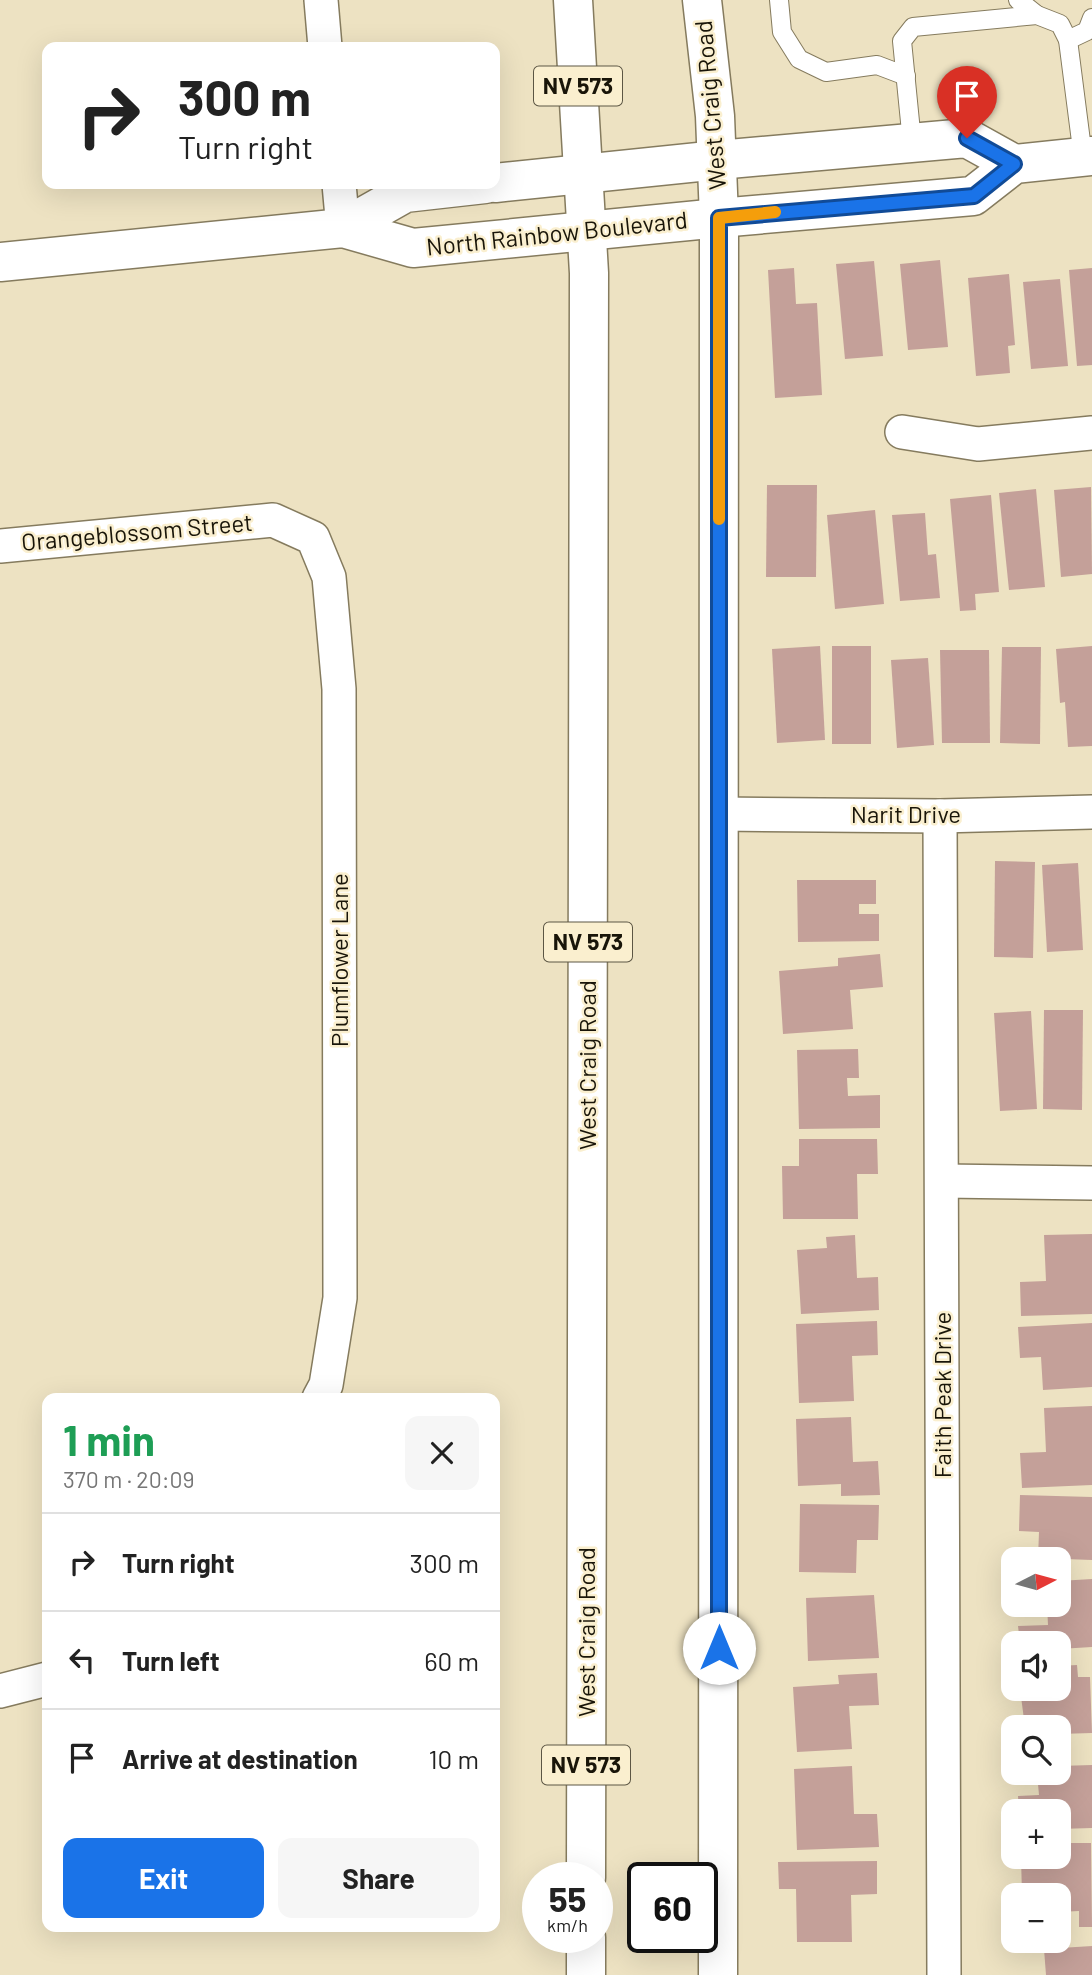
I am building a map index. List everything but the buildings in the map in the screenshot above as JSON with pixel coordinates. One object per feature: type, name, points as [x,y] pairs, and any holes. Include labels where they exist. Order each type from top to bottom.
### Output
[{"type":"main road","name":"West Craig Road","points":[[573,0],[589,231],[586,1862]]},
{"type":"main road","name":"West Craig Road","points":[[702,0],[718,160],[719,218],[718,1975]]},
{"type":"main road","points":[[500,182],[967,138],[1014,164],[1088,156]]},
{"type":"main road","name":"North Rainbow Boulevard","points":[[0,262],[343,228],[413,248],[974,196],[1014,164]]},
{"type":"main road","name":"North Rainbow Boulevard","points":[[343,228],[405,193],[441,189]]},
{"type":"main road","points":[[586,1953],[586,1975]]},
{"type":"street","points":[[321,0],[325,42]]},
{"type":"street","points":[[339,189],[343,228]]},
{"type":"street","points":[[902,432],[978,443],[1092,433]]},
{"type":"street","name":"Orangeblossom Street","points":[[0,546],[273,520],[313,538]]},
{"type":"street","name":"Plumflower Lane","points":[[313,538],[329,577],[339,690],[340,1298],[323,1392]]},
{"type":"street","name":"Narit Drive","points":[[719,814],[940,816],[1092,813]]},
{"type":"street","name":"Faith Peak Drive","points":[[940,816],[944,1975]]},
{"type":"street","points":[[943,1181],[1092,1183]]},
{"type":"street","points":[[0,1691],[42,1680]]},
{"type":"lane","points":[[779,0],[782,32],[799,59],[826,72],[877,65],[906,76]]},
{"type":"lane","points":[[1018,0],[1037,15],[1060,24],[1068,40],[1088,156]]},
{"type":"lane","points":[[912,142],[902,41],[913,27],[1037,15]]},
{"type":"lane","points":[[1068,40],[1087,31],[1092,18]]},
{"type":"slow traffic","points":[[719,519],[719,218],[775,212]]},
{"type":"route","points":[[719,1648],[719,218],[974,196],[1014,164],[967,138]]}]
